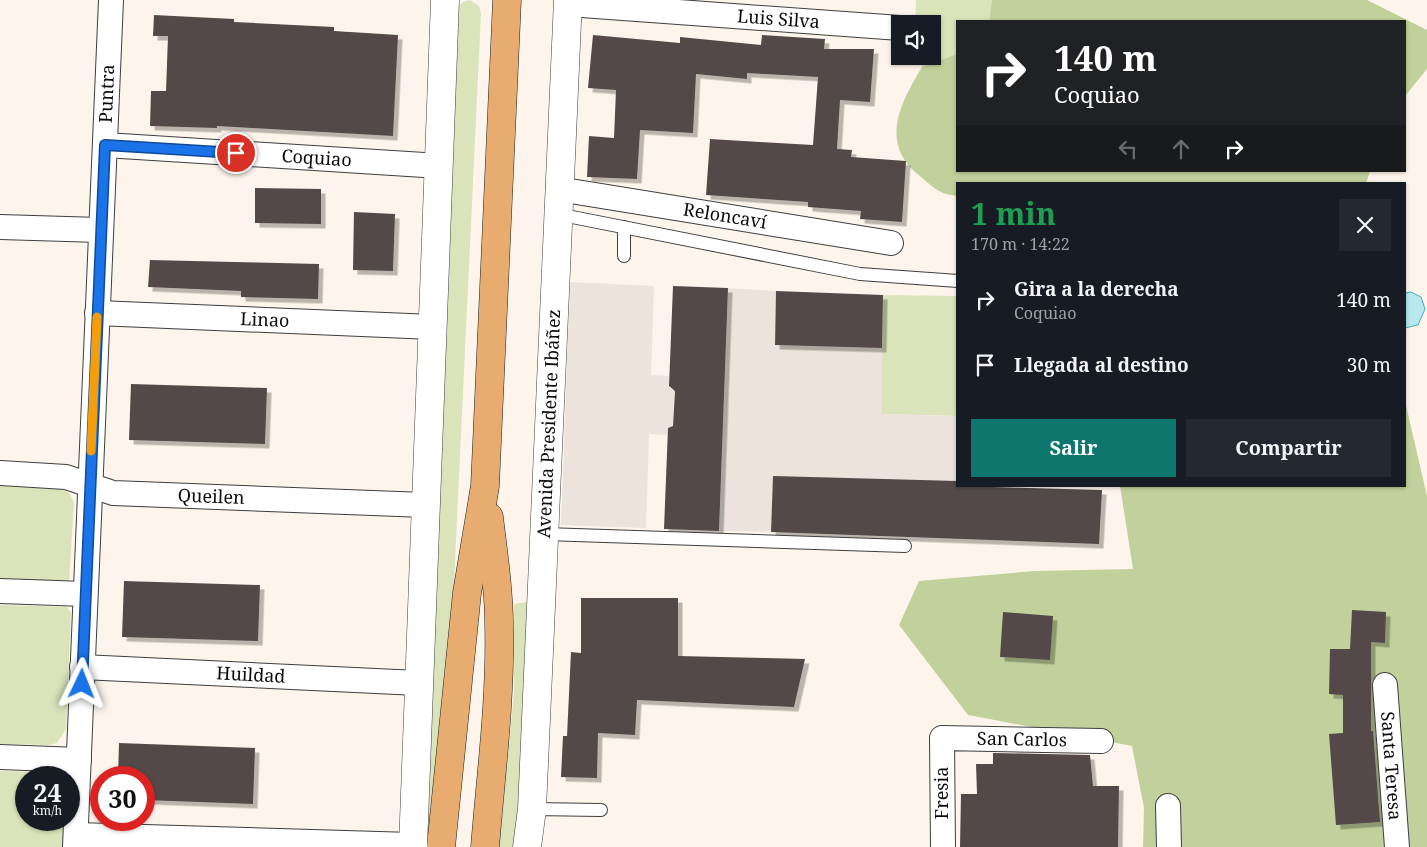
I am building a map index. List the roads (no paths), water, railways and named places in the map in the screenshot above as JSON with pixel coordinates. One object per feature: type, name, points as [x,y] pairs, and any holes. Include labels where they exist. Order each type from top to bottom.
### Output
[{"type":"main road","points":[[441,847],[467,593],[485,486],[507,0]]},
{"type":"main road","points":[[485,486],[500,623],[494,745],[485,847]]},
{"type":"street","name":"Puntra","points":[[75,841],[111,0]]},
{"type":"street","points":[[75,841],[412,846],[445,0]]},
{"type":"street","name":"Luis Silva","points":[[568,2],[891,27]]},
{"type":"street","name":"Avenida Presidente Ibáñez","points":[[527,847],[532,810],[568,2]]},
{"type":"street","name":"Coquiao","points":[[105,145],[440,166]]},
{"type":"street","name":"Reloncaví","points":[[558,201],[891,243]]},
{"type":"street","points":[[0,227],[100,230]]},
{"type":"street","name":"Linao","points":[[97,313],[433,327]]},
{"type":"street","name":"Queilen","points":[[0,473],[66,477],[113,493],[425,505]]},
{"type":"street","points":[[0,591],[85,594]]},
{"type":"street","name":"Huildad","points":[[82,667],[418,683]]},
{"type":"street","name":"Santa Teresa","points":[[1385,685],[1397,847]]},
{"type":"street","name":"San Carlos","points":[[942,738],[1101,741]]},
{"type":"street","name":"Fresia","points":[[942,738],[943,847]]},
{"type":"street","points":[[0,757],[78,760]]},
{"type":"street","points":[[1168,806],[1168,847]]},
{"type":"lane","points":[[558,201],[624,227],[860,274],[956,281]]},
{"type":"lane","points":[[624,227],[624,256]]},
{"type":"lane","points":[[545,534],[905,546]]},
{"type":"lane","points":[[532,810],[601,810]]},
{"type":"water","points":[[1411,292],[1421,297],[1425,309],[1418,325],[1406,328],[1406,293]]}]
